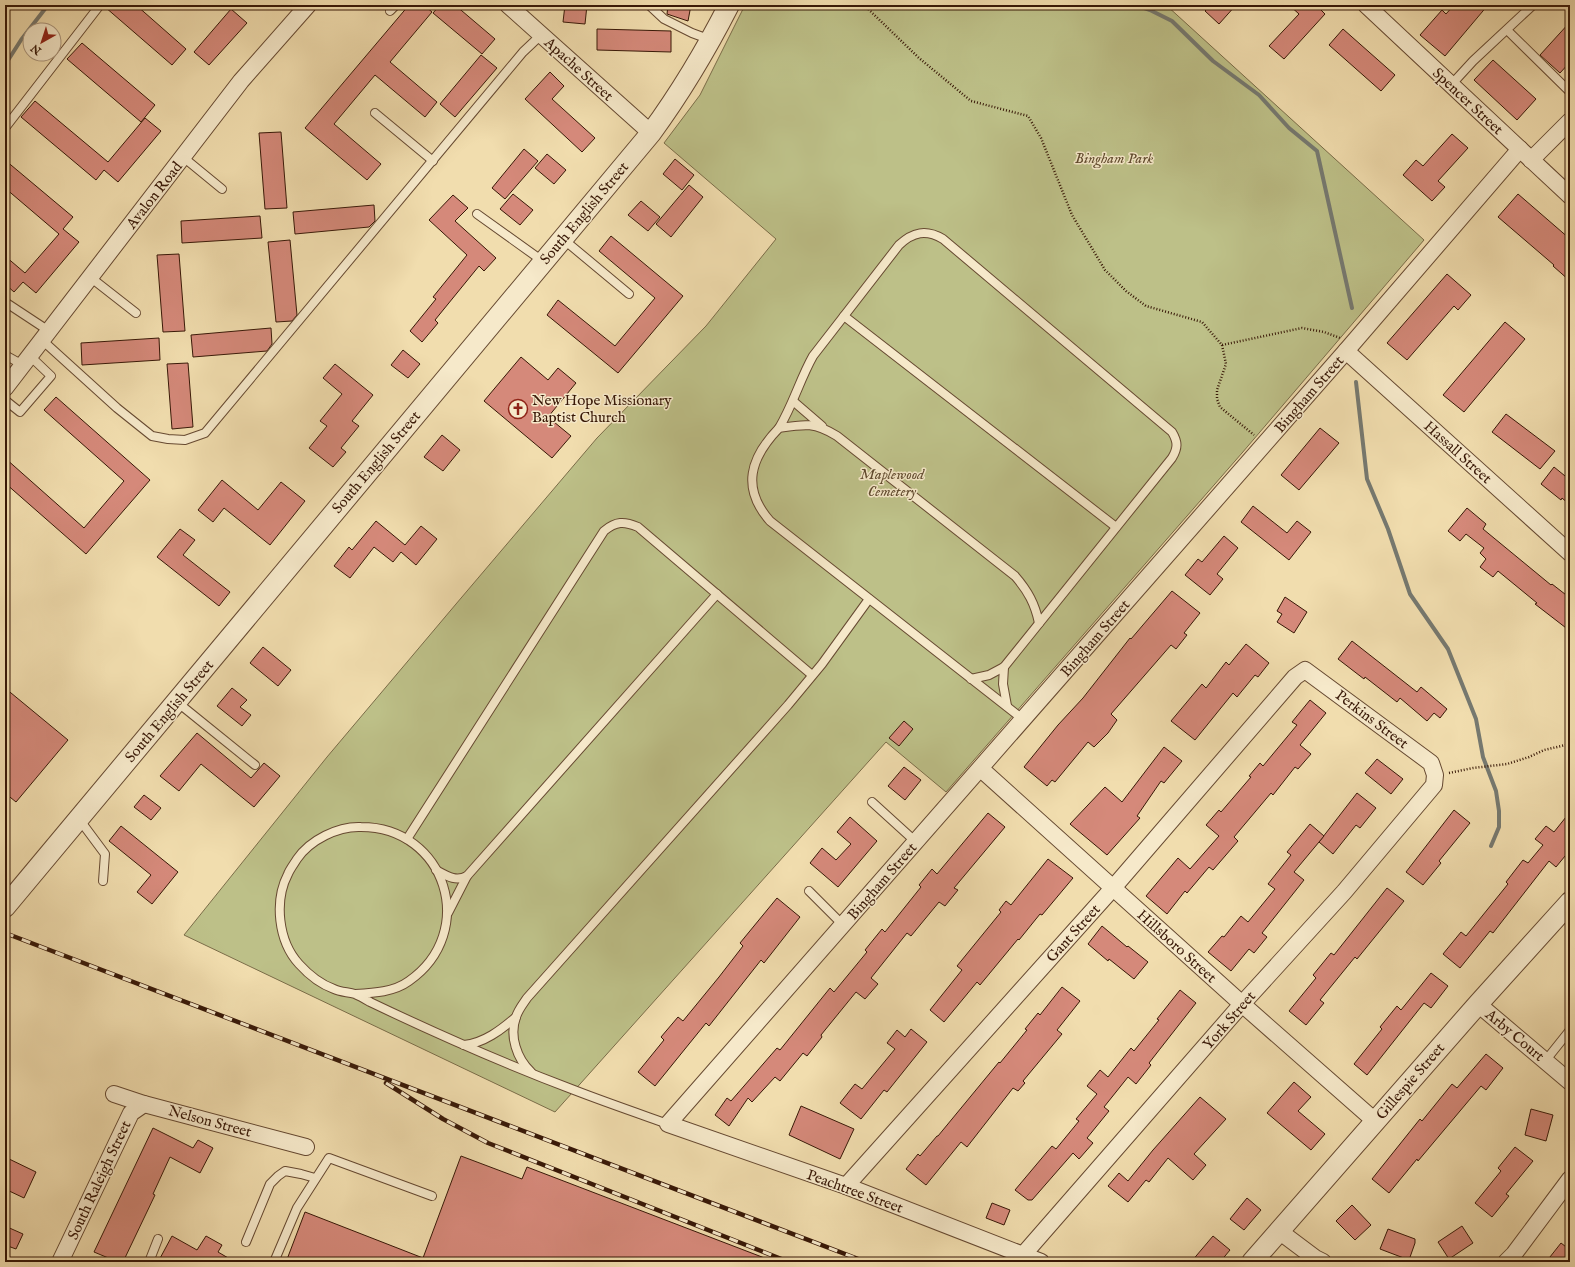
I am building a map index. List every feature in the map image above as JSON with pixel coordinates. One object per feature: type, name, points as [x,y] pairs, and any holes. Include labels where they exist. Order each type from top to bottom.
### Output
[{"type":"street","name":"Avalon Road","points":[[5,388],[241,81],[308,5]]},
{"type":"street","name":"Apache Street","points":[[508,5],[651,133]]},
{"type":"street","name":"South English Street","points":[[10,898],[79,818],[651,133],[681,91],[712,40],[729,5]]},
{"type":"street","name":"Spencer Street","points":[[1366,5],[1570,196]]},
{"type":"street","name":"Bingham Street","points":[[668,1124],[1350,347],[1525,154],[1570,121]]},
{"type":"street","name":"Hassall Street","points":[[1350,347],[1570,553]]},
{"type":"street","name":"Perkins Street","points":[[1295,677],[1305,670],[1324,682],[1431,763],[1435,781]]},
{"type":"street","name":"Gant Street","points":[[846,1186],[1113,888],[1295,677]]},
{"type":"street","name":"Hillsboro Street","points":[[981,769],[1242,1004],[1375,1121]]},
{"type":"street","name":"York Street","points":[[1023,1255],[1242,1004],[1344,892],[1435,781]]},
{"type":"street","name":"Gillespie Street","points":[[1252,1262],[1280,1232],[1478,1004],[1570,902]]},
{"type":"street","name":"Arby Court","points":[[1478,1004],[1546,1060],[1570,1082]]},
{"type":"street","name":"Nelson Street","points":[[114,1094],[144,1104],[306,1147]]},
{"type":"street","name":"South Raleigh Street","points":[[60,1262],[131,1113],[144,1104]]},
{"type":"street","name":"Peachtree Street","points":[[668,1124],[846,1186],[1041,1262]]},
{"type":"street","points":[[1506,1262],[1570,1180]]},
{"type":"street","points":[[1280,1232],[1315,1258],[1323,1262]]},
{"type":"lane","points":[[5,128],[100,5]]},
{"type":"lane","points":[[649,5],[664,19],[692,33],[712,40]]},
{"type":"lane","points":[[1451,85],[1473,61],[1533,5]]},
{"type":"lane","points":[[1507,30],[1570,92]]},
{"type":"lane","points":[[5,302],[46,335],[117,408],[152,436],[185,440],[205,433],[523,52],[541,35]]},
{"type":"lane","points":[[375,113],[432,161]]},
{"type":"lane","points":[[183,157],[222,189]]},
{"type":"lane","points":[[477,214],[544,262]]},
{"type":"lane","points":[[971,679],[989,675],[1004,667],[1172,458],[1176,451],[1177,444],[1172,432],[943,239],[924,232],[911,235],[904,240],[813,356],[805,370],[793,401],[779,428],[764,445],[757,459],[753,472],[752,485],[760,510],[770,521],[971,679],[1007,706],[1024,720]]},
{"type":"lane","points":[[563,239],[629,294]]},
{"type":"lane","points":[[90,277],[136,313]]},
{"type":"lane","points":[[844,316],[1116,528]]},
{"type":"lane","points":[[5,355],[26,360],[51,376],[20,412],[5,400]]},
{"type":"lane","points":[[793,401],[824,428],[837,436],[1015,576],[1031,596],[1036,609],[1038,624]]},
{"type":"lane","points":[[779,428],[804,424],[816,425],[824,428]]},
{"type":"lane","points":[[407,839],[604,531],[612,524],[629,523],[638,527],[812,675]]},
{"type":"lane","points":[[355,994],[383,993],[408,982],[429,964],[443,940],[448,913],[467,876],[717,594]]},
{"type":"lane","points":[[463,1045],[480,1041],[501,1029],[516,1017],[534,988],[788,704],[812,675],[869,599]]},
{"type":"lane","points":[[1004,667],[1003,684],[1007,706]]},
{"type":"lane","points":[[176,702],[254,765]]},
{"type":"lane","points":[[872,802],[916,842]]},
{"type":"lane","points":[[79,818],[105,854],[103,881]]},
{"type":"lane","points":[[448,913],[444,886],[432,861],[407,839],[387,830],[360,826],[337,830],[317,840],[305,850],[287,875],[280,896],[280,919],[285,942],[297,962],[313,978],[333,989],[355,994],[463,1045],[533,1074],[668,1124]]},
{"type":"lane","points":[[436,870],[454,879],[461,879],[467,876]]},
{"type":"lane","points":[[809,891],[843,925]]},
{"type":"lane","points":[[516,1017],[513,1035],[516,1048],[525,1066],[533,1074]]},
{"type":"lane","points":[[1546,1060],[1570,1030]]},
{"type":"lane","points":[[274,1262],[297,1208],[329,1158],[432,1196]]},
{"type":"lane","points":[[246,1242],[270,1184],[278,1176],[285,1171],[315,1178]]},
{"type":"lane","points":[[148,1262],[158,1239]]},
{"type":"path","points":[[864,5],[919,58],[971,100],[1028,116],[1041,138],[1072,215],[1105,270],[1126,291],[1146,306],[1202,322],[1222,345],[1226,364],[1217,390],[1217,399],[1220,407],[1265,444]]},
{"type":"path","points":[[1222,345],[1302,328],[1324,332],[1350,347]]},
{"type":"path","points":[[1435,781],[1473,768],[1502,764],[1529,757],[1544,750],[1570,744]]},
{"type":"green space","name":"Maplewood Cemetery","points":[[745,5],[1166,5],[1424,240],[1242,453],[946,792],[886,742],[555,1112],[184,935],[327,757],[597,438],[706,326],[776,239],[664,143],[700,95]]},
{"type":"building","points":[[105,5],[136,5],[186,49],[172,65],[105,7]]},
{"type":"building","points":[[409,5],[424,5],[432,12],[390,62],[437,102],[425,117],[375,75],[334,124],[381,164],[367,180],[305,128]]},
{"type":"building","points":[[440,5],[455,5],[495,39],[482,54],[433,13]]},
{"type":"building","points":[[565,5],[587,5],[585,24],[563,22]]},
{"type":"building","points":[[668,5],[691,5],[688,21],[667,14]]},
{"type":"building","points":[[1211,5],[1236,5],[1219,24],[1205,11]]},
{"type":"building","points":[[1289,5],[1316,5],[1325,14],[1284,59],[1269,46],[1299,14]]},
{"type":"building","points":[[1454,5],[1488,5],[1445,56],[1420,35],[1442,10],[1446,14]]},
{"type":"building","points":[[231,9],[247,23],[209,65],[194,52]]},
{"type":"building","points":[[1570,22],[1570,62],[1560,73],[1540,55]]},
{"type":"building","points":[[597,29],[671,31],[671,52],[597,50]]},
{"type":"building","points":[[1343,29],[1395,75],[1381,91],[1329,45]]},
{"type":"building","points":[[82,43],[155,105],[141,122],[67,59]]},
{"type":"building","points":[[481,55],[497,68],[455,117],[440,104]]},
{"type":"building","points":[[1493,60],[1536,99],[1517,120],[1474,80]]},
{"type":"building","points":[[550,72],[564,86],[552,99],[595,138],[582,152],[525,99]]},
{"type":"building","points":[[35,101],[108,162],[145,118],[161,131],[118,182],[104,170],[96,180],[21,117]]},
{"type":"building","points":[[281,132],[287,208],[265,209],[259,133]]},
{"type":"building","points":[[1452,134],[1468,148],[1438,181],[1445,187],[1432,201],[1403,175],[1416,160],[1423,166]]},
{"type":"building","points":[[524,149],[538,161],[505,199],[492,188]]},
{"type":"building","points":[[547,154],[566,170],[554,184],[535,168]]},
{"type":"building","points":[[675,159],[694,175],[682,190],[663,174]]},
{"type":"building","points":[[5,160],[73,217],[63,229],[79,242],[36,293],[23,282],[14,292],[5,284],[5,256],[25,273],[59,234],[5,188]]},
{"type":"building","points":[[689,185],[703,197],[671,237],[656,224]]},
{"type":"building","points":[[513,194],[533,210],[520,225],[500,209]]},
{"type":"building","points":[[1518,194],[1570,239],[1570,281],[1553,266],[1554,265],[1498,217]]},
{"type":"building","points":[[453,195],[468,208],[455,221],[496,258],[484,271],[479,266],[435,320],[438,323],[422,342],[410,331],[436,299],[433,297],[467,255],[429,220]]},
{"type":"building","points":[[641,201],[660,217],[648,231],[628,215]]},
{"type":"building","points":[[374,205],[375,221],[369,227],[295,234],[293,212]]},
{"type":"building","points":[[260,216],[262,238],[182,243],[181,221]]},
{"type":"building","points":[[611,236],[683,296],[618,373],[547,315],[558,300],[615,346],[655,298],[599,251]]},
{"type":"building","points":[[290,240],[297,315],[292,321],[276,322],[268,242]]},
{"type":"building","points":[[179,254],[185,331],[163,332],[157,255]]},
{"type":"building","points":[[1447,274],[1471,295],[1458,310],[1454,306],[1407,360],[1387,343]]},
{"type":"building","points":[[1505,322],[1525,339],[1464,412],[1443,395]]},
{"type":"building","points":[[271,328],[272,344],[267,351],[193,357],[191,335]]},
{"type":"building","points":[[159,338],[160,360],[82,365],[81,343]]},
{"type":"building","points":[[403,350],[420,364],[408,378],[391,365]]},
{"type":"building","name":"New Hope Missionary Baptist Church","points":[[521,357],[548,380],[558,368],[576,383],[548,417],[571,436],[552,458],[484,401]]},
{"type":"building","points":[[188,363],[193,427],[172,429],[167,364]]},
{"type":"building","points":[[335,364],[373,395],[352,421],[359,426],[341,448],[346,452],[333,467],[309,448],[327,426],[320,421],[342,394],[323,378]]},
{"type":"building","points":[[56,397],[150,480],[86,554],[5,483],[5,458],[84,528],[124,481],[44,410]]},
{"type":"building","points":[[1506,414],[1555,451],[1540,469],[1492,432]]},
{"type":"building","points":[[1320,428],[1339,443],[1299,490],[1281,475]]},
{"type":"building","points":[[442,435],[460,450],[443,471],[424,457]]},
{"type":"building","points":[[1554,467],[1570,480],[1570,505],[1562,498],[1561,500],[1541,484]]},
{"type":"building","points":[[222,480],[258,510],[281,482],[305,501],[270,545],[224,508],[213,522],[198,510]]},
{"type":"building","points":[[1253,506],[1287,533],[1297,521],[1311,532],[1289,560],[1241,522]]},
{"type":"building","points":[[1467,508],[1486,524],[1483,529],[1551,585],[1552,584],[1570,598],[1570,631],[1535,604],[1537,603],[1498,571],[1493,577],[1480,567],[1486,559],[1480,553],[1484,548],[1466,534],[1460,541],[1448,531]]},
{"type":"building","points":[[376,521],[405,545],[421,526],[437,539],[416,565],[401,552],[393,562],[374,547],[350,578],[334,566],[349,547],[352,550]]},
{"type":"building","points":[[180,529],[195,540],[183,555],[230,592],[219,606],[157,557]]},
{"type":"building","points":[[1224,536],[1238,548],[1217,574],[1223,579],[1210,595],[1185,575],[1198,559],[1202,562]]},
{"type":"building","points":[[1172,591],[1200,613],[1184,633],[1187,635],[1176,649],[1171,645],[1111,714],[1117,720],[1108,733],[1094,747],[1088,742],[1055,782],[1052,780],[1047,786],[1024,767],[1058,725],[1083,698],[1130,638],[1131,639]]},
{"type":"building","points":[[1285,597],[1307,612],[1294,633],[1277,622],[1282,614],[1277,611]]},
{"type":"building","points":[[1352,641],[1417,692],[1421,687],[1447,709],[1440,718],[1434,713],[1427,721],[1400,698],[1397,702],[1365,677],[1364,679],[1338,659]]},
{"type":"building","points":[[1246,644],[1269,663],[1258,677],[1255,675],[1237,697],[1233,693],[1195,740],[1171,721],[1202,684],[1206,688],[1226,662],[1229,665]]},
{"type":"building","points":[[263,647],[291,670],[278,686],[250,663]]},
{"type":"building","points":[[5,688],[68,740],[16,802],[5,793]]},
{"type":"building","points":[[232,688],[247,700],[240,707],[251,715],[242,726],[217,706]]},
{"type":"building","points":[[1310,700],[1326,713],[1300,745],[1311,754],[1298,769],[1295,767],[1273,795],[1271,793],[1234,837],[1238,841],[1213,870],[1209,867],[1187,893],[1185,891],[1167,914],[1146,896],[1178,858],[1190,869],[1219,836],[1206,825],[1219,810],[1221,812],[1251,777],[1249,776],[1260,763],[1263,766],[1297,725],[1292,722]]},
{"type":"building","points":[[904,721],[913,729],[899,746],[889,738]]},
{"type":"building","points":[[197,733],[251,778],[264,763],[280,776],[254,807],[201,764],[179,791],[160,776]]},
{"type":"building","points":[[1164,747],[1182,761],[1164,783],[1161,781],[1137,816],[1140,818],[1107,855],[1070,824],[1105,787],[1122,802]]},
{"type":"building","points":[[1377,759],[1403,779],[1391,794],[1365,773]]},
{"type":"building","points":[[904,767],[921,780],[905,800],[888,786]]},
{"type":"building","points":[[1357,793],[1376,808],[1360,828],[1356,825],[1333,854],[1319,842]]},
{"type":"building","points":[[144,795],[161,808],[151,820],[134,807]]},
{"type":"building","points":[[1454,810],[1470,823],[1439,861],[1441,863],[1423,885],[1406,872]]},
{"type":"building","points":[[1570,812],[1570,850],[1556,867],[1549,861],[1493,933],[1490,931],[1460,968],[1443,954],[1461,932],[1466,936],[1508,884],[1506,882],[1523,860],[1528,863],[1543,845],[1535,839],[1546,826],[1554,832]]},
{"type":"building","points":[[988,813],[1005,827],[954,888],[958,890],[945,906],[939,902],[911,936],[907,933],[871,978],[878,984],[865,999],[856,992],[821,1035],[822,1037],[807,1056],[803,1053],[780,1081],[775,1077],[752,1102],[748,1098],[729,1126],[715,1115],[727,1098],[731,1101],[777,1048],[780,1050],[830,988],[834,992],[867,952],[865,950],[882,929],[885,932],[921,887],[919,885],[932,869],[937,874]]},
{"type":"building","points":[[850,817],[877,841],[838,887],[810,863],[822,848],[836,860],[851,844],[837,832]]},
{"type":"building","points":[[1310,824],[1324,836],[1294,872],[1304,880],[1262,933],[1267,937],[1254,953],[1249,949],[1231,971],[1208,952],[1222,936],[1224,937],[1241,916],[1248,922],[1275,889],[1268,884],[1291,855],[1287,852]]},
{"type":"building","points":[[121,826],[178,872],[152,904],[137,892],[151,875],[109,841]]},
{"type":"building","points":[[1048,859],[1073,878],[1042,915],[1040,914],[1019,940],[1018,939],[980,985],[977,982],[944,1022],[930,1010],[962,970],[957,966],[1001,912],[999,910],[1006,901],[1011,905]]},
{"type":"building","points":[[1387,888],[1404,901],[1357,959],[1355,957],[1320,1000],[1324,1003],[1306,1025],[1289,1011],[1316,978],[1313,975],[1331,953],[1334,955]]},
{"type":"building","points":[[777,898],[800,917],[764,963],[761,960],[709,1026],[706,1023],[655,1086],[638,1072],[664,1040],[661,1037],[678,1017],[683,1021],[719,977],[743,946],[740,943]]},
{"type":"building","points":[[1102,926],[1148,962],[1134,979],[1109,959],[1108,961],[1088,944]]},
{"type":"building","points":[[1431,973],[1448,986],[1431,1008],[1424,1003],[1367,1075],[1354,1064],[1382,1029],[1380,1027],[1397,1006],[1401,1010]]},
{"type":"building","points":[[1062,987],[1080,1001],[1057,1030],[1062,1034],[1023,1081],[1025,1083],[1018,1091],[1013,1088],[967,1147],[961,1142],[926,1185],[906,1169],[918,1154],[920,1156],[938,1136],[1027,1030],[1025,1029],[1038,1013],[1040,1015]]},
{"type":"building","points":[[1180,990],[1196,1003],[1149,1063],[1151,1065],[1136,1084],[1128,1077],[1104,1107],[1109,1111],[1087,1138],[1093,1143],[1079,1159],[1073,1153],[1032,1200],[1028,1200],[1015,1190],[1052,1146],[1056,1149],[1079,1121],[1076,1119],[1097,1094],[1087,1086],[1100,1070],[1108,1077],[1131,1048],[1134,1051],[1159,1020],[1157,1019]]},
{"type":"building","points":[[911,1029],[927,1042],[887,1092],[884,1090],[861,1119],[840,1103],[855,1084],[862,1089],[895,1049],[887,1043],[897,1030],[905,1037]]},
{"type":"building","points":[[1486,1054],[1503,1068],[1486,1090],[1481,1086],[1389,1193],[1372,1179],[1420,1119],[1422,1121],[1452,1084],[1457,1088]]},
{"type":"building","points":[[1294,1082],[1311,1097],[1298,1111],[1325,1134],[1311,1150],[1267,1113]]},
{"type":"building","points":[[1200,1097],[1226,1119],[1194,1154],[1206,1165],[1193,1180],[1168,1158],[1149,1182],[1146,1180],[1128,1202],[1108,1186],[1119,1173],[1128,1181]]},
{"type":"building","points":[[801,1106],[854,1129],[840,1159],[789,1135]]},
{"type":"building","points":[[1531,1109],[1553,1115],[1546,1141],[1525,1135]]},
{"type":"building","points":[[153,1128],[193,1148],[198,1140],[213,1148],[200,1173],[170,1157],[153,1194],[155,1195],[123,1262],[118,1262],[94,1252]]},
{"type":"building","points":[[1515,1147],[1533,1161],[1506,1194],[1509,1196],[1492,1217],[1475,1203],[1501,1171],[1498,1168]]},
{"type":"building","points":[[461,1156],[522,1179],[527,1167],[775,1262],[286,1262],[305,1212],[423,1258]]},
{"type":"building","points":[[5,1157],[36,1172],[24,1198],[5,1189]]},
{"type":"building","points":[[1247,1198],[1261,1210],[1244,1230],[1230,1219]]},
{"type":"building","points":[[992,1203],[1010,1210],[1004,1225],[986,1218]]},
{"type":"building","points":[[1352,1205],[1371,1225],[1355,1240],[1336,1221]]},
{"type":"building","points":[[5,1226],[23,1234],[16,1249],[5,1245]]},
{"type":"building","points":[[1462,1226],[1473,1243],[1449,1259],[1438,1242]]},
{"type":"building","points":[[1388,1229],[1415,1239],[1409,1260],[1380,1249]]},
{"type":"building","points":[[172,1236],[197,1250],[206,1236],[222,1245],[218,1252],[235,1262],[158,1262]]},
{"type":"building","points":[[1213,1236],[1230,1250],[1220,1262],[1191,1262]]},
{"type":"building","points":[[1561,1243],[1570,1250],[1570,1262],[1546,1262]]},
{"type":"waterway","points":[[5,65],[21,40],[48,5]]},
{"type":"waterway","points":[[1136,5],[1172,21],[1213,61],[1259,95],[1289,128],[1317,151],[1352,308]]},
{"type":"waterway","points":[[1356,382],[1367,479],[1388,529],[1410,594],[1448,649],[1476,719],[1483,757],[1496,791],[1499,811],[1499,827],[1491,846]]},
{"type":"railway","points":[[5,933],[866,1262]]},
{"type":"railway","points":[[386,1083],[443,1119],[488,1143],[789,1262]]},
{"type":"place","name":"New Hope Missionary Baptist Church","points":[[518,409]]},
{"type":"park label","name":"Bingham Park","points":[[1114,158]]}]
